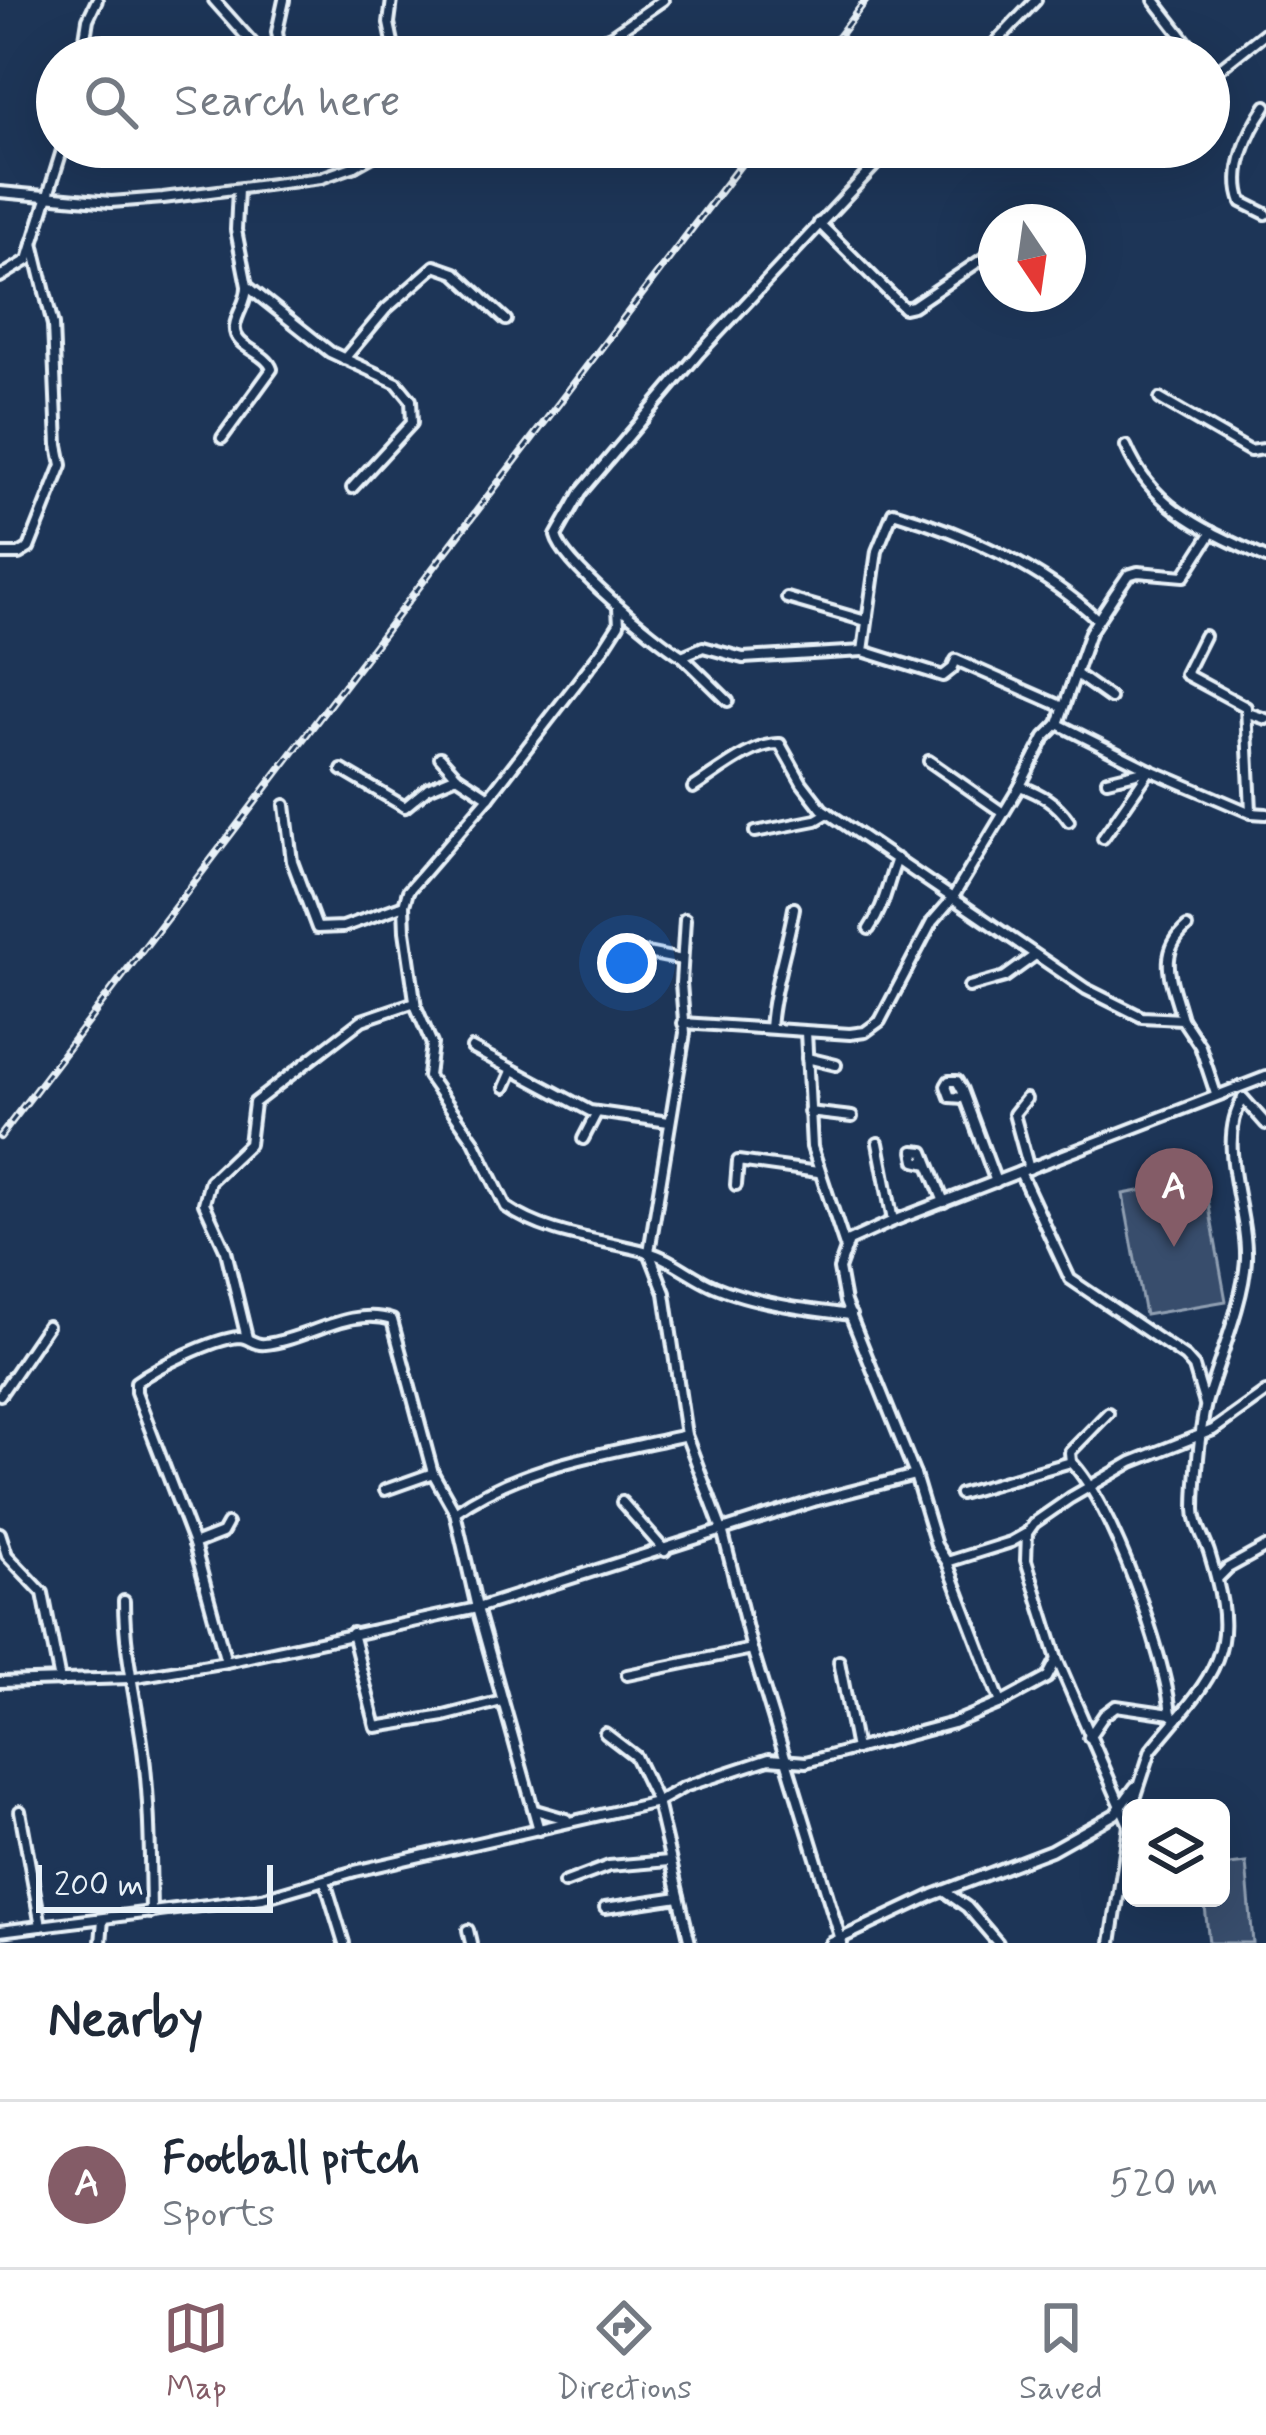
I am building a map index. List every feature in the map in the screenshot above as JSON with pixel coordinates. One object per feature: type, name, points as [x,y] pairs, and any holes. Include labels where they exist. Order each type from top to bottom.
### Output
[{"type":"street","points":[[85,36],[97,0]]},
{"type":"street","points":[[214,0],[246,36]]},
{"type":"street","points":[[278,36],[284,0]]},
{"type":"street","points":[[392,0],[392,36]]},
{"type":"street","points":[[609,36],[663,0]]},
{"type":"street","points":[[1002,36],[1036,0]]},
{"type":"street","points":[[1154,0],[1182,36]]},
{"type":"street","points":[[1230,60],[1266,32]]},
{"type":"street","points":[[1266,106],[1246,144],[1239,196],[1266,214]]},
{"type":"street","points":[[0,277],[24,264],[57,168]]},
{"type":"street","points":[[0,192],[111,202],[322,178],[350,168]]},
{"type":"street","points":[[728,701],[682,656],[618,608],[561,550],[556,536],[581,492],[699,353],[872,168]]},
{"type":"street","points":[[221,438],[272,369],[267,358],[236,335],[247,296],[236,230],[238,189]]},
{"type":"street","points":[[819,223],[904,308],[978,262]]},
{"type":"street","points":[[0,554],[19,554],[29,548],[62,470],[53,325],[33,243]]},
{"type":"street","points":[[344,359],[386,309],[425,271],[440,265],[506,320]]},
{"type":"street","points":[[247,286],[344,359],[397,382],[408,392],[415,413],[412,423],[352,488]]},
{"type":"street","points":[[1160,399],[1250,451],[1265,448]]},
{"type":"street","points":[[1126,446],[1149,488],[1212,532],[1266,558]]},
{"type":"street","points":[[863,651],[877,551],[893,512],[1026,566],[1098,620]]},
{"type":"street","points":[[683,1022],[850,1034],[865,1032],[880,1021],[932,922],[952,898],[1045,737],[1058,724],[1081,653],[1128,575],[1184,576],[1212,532]]},
{"type":"street","points":[[787,598],[866,621]]},
{"type":"street","points":[[618,608],[616,631],[489,797],[408,892],[404,905],[416,1002],[432,1045],[428,1076],[474,1141],[506,1207],[550,1228],[649,1252],[725,1291],[851,1316]]},
{"type":"street","points":[[1204,636],[1185,674],[1246,707],[1251,813]]},
{"type":"street","points":[[682,656],[703,647],[742,658],[863,651],[943,676],[956,659],[1063,707]]},
{"type":"street","points":[[1076,674],[1110,698]]},
{"type":"street","points":[[1248,713],[1266,719]]},
{"type":"street","points":[[1058,724],[1150,770],[1251,813],[1266,814]]},
{"type":"street","points":[[693,788],[773,742],[780,744],[802,783],[829,813],[1034,956],[1142,1017],[1182,1019]]},
{"type":"street","points":[[440,757],[457,776],[489,797]]},
{"type":"street","points":[[929,761],[1002,812]]},
{"type":"street","points":[[342,770],[405,807],[428,788],[457,776]]},
{"type":"street","points":[[1107,781],[1150,770]]},
{"type":"street","points":[[1103,838],[1150,770]]},
{"type":"street","points":[[1020,786],[1041,794],[1069,821]]},
{"type":"street","points":[[285,805],[292,861],[317,928],[343,927],[404,905]]},
{"type":"street","points":[[755,832],[829,813]]},
{"type":"street","points":[[869,928],[884,907],[886,885],[897,859]]},
{"type":"street","points":[[770,1028],[772,999],[794,926],[794,908]]},
{"type":"street","points":[[685,919],[685,1033],[649,1252],[664,1293],[686,1435],[723,1532],[752,1649],[838,1941],[944,1891],[1051,1850],[1122,1812]]},
{"type":"street","points":[[1187,927],[1172,940],[1168,952],[1182,1019],[1200,1046],[1216,1094]]},
{"type":"street","points":[[647,953],[682,960]]},
{"type":"street","points":[[969,988],[1005,977],[1034,956]]},
{"type":"street","points":[[247,1338],[226,1251],[204,1203],[210,1181],[250,1144],[254,1103],[362,1020],[416,1002]]},
{"type":"street","points":[[806,1031],[809,1112],[818,1172],[845,1247]]},
{"type":"street","points":[[472,1048],[597,1112],[669,1122]]},
{"type":"street","points":[[807,1058],[836,1065]]},
{"type":"street","points":[[505,1087],[512,1071]]},
{"type":"street","points":[[1001,1703],[851,1316],[839,1269],[845,1247],[893,1221],[1266,1077]]},
{"type":"street","points":[[1240,1088],[1243,1099],[1266,1124]]},
{"type":"street","points":[[964,1098],[996,1182]]},
{"type":"street","points":[[1026,1099],[1015,1114],[1025,1170],[1070,1279],[1185,1357],[1194,1367],[1205,1406]]},
{"type":"street","points":[[1131,1799],[1151,1750],[1214,1668],[1225,1633],[1216,1580],[1195,1517],[1205,1406],[1245,1269],[1244,1222],[1230,1132],[1243,1099]]},
{"type":"street","points":[[583,1139],[597,1112]]},
{"type":"street","points":[[809,1112],[852,1117]]},
{"type":"street","points":[[878,1143],[893,1221]]},
{"type":"street","points":[[736,1185],[738,1161],[818,1172]]},
{"type":"street","points":[[928,1164],[944,1203]]},
{"type":"street","points":[[226,1662],[194,1544],[135,1387],[139,1379],[178,1359],[238,1337],[264,1345],[356,1320],[382,1316],[392,1320],[433,1473],[455,1512],[539,1830]]},
{"type":"street","points":[[0,1395],[47,1326]]},
{"type":"street","points":[[947,1562],[1011,1543],[1089,1486],[1218,1427],[1266,1392]]},
{"type":"street","points":[[1108,1413],[1070,1452],[1071,1462],[1102,1507],[1119,1543],[1174,1716]]},
{"type":"street","points":[[455,1512],[482,1493],[564,1461],[686,1435]]},
{"type":"street","points":[[960,1495],[1071,1462]]},
{"type":"street","points":[[385,1490],[433,1473]]},
{"type":"street","points":[[0,1682],[130,1678],[477,1608],[915,1475]]},
{"type":"street","points":[[1102,1507],[1108,1475]]},
{"type":"street","points":[[622,1502],[665,1551]]},
{"type":"street","points":[[194,1544],[222,1533],[227,1524]]},
{"type":"street","points":[[0,1533],[7,1555],[43,1593],[59,1681]]},
{"type":"street","points":[[1028,1533],[1024,1553],[1057,1658],[1089,1737],[1123,1799]]},
{"type":"street","points":[[1011,1543],[1024,1553]]},
{"type":"street","points":[[1216,1580],[1266,1547]]},
{"type":"street","points":[[124,1601],[148,1806],[151,1913]]},
{"type":"street","points":[[352,1633],[376,1727],[502,1701]]},
{"type":"street","points":[[626,1675],[752,1649]]},
{"type":"street","points":[[0,1931],[263,1898],[657,1802],[684,1787],[745,1766],[787,1758],[806,1762],[903,1739],[1001,1703],[1047,1678],[1057,1658]]},
{"type":"street","points":[[838,1660],[856,1749]]},
{"type":"street","points":[[1047,1678],[1066,1682]]},
{"type":"street","points":[[1089,1737],[1116,1706],[1174,1716]]},
{"type":"street","points":[[605,1733],[635,1756],[657,1802],[690,1943]]},
{"type":"street","points":[[533,1809],[574,1820]]},
{"type":"street","points":[[20,1811],[40,1926]]},
{"type":"street","points":[[564,1882],[609,1866],[669,1861]]},
{"type":"street","points":[[325,1880],[344,1943]]},
{"type":"street","points":[[1112,1943],[1122,1888]]},
{"type":"street","points":[[944,1891],[967,1906],[998,1943]]},
{"type":"street","points":[[605,1907],[679,1897]]},
{"type":"street","points":[[101,1943],[103,1919]]},
{"type":"street","points":[[468,1930],[471,1943]]},
{"type":"shaded area","points":[[1204,1179],[1226,1301],[1145,1315],[1123,1194]]},
{"type":"shaded area","points":[[1246,1863],[1253,1943],[1209,1943],[1205,1907],[1230,1907],[1230,1865]]},
{"type":"railway","points":[[839,36],[866,0]]},
{"type":"railway","points":[[0,1137],[738,168]]},
{"type":"place","name":"Football pitch","points":[[1174,1247]]}]
